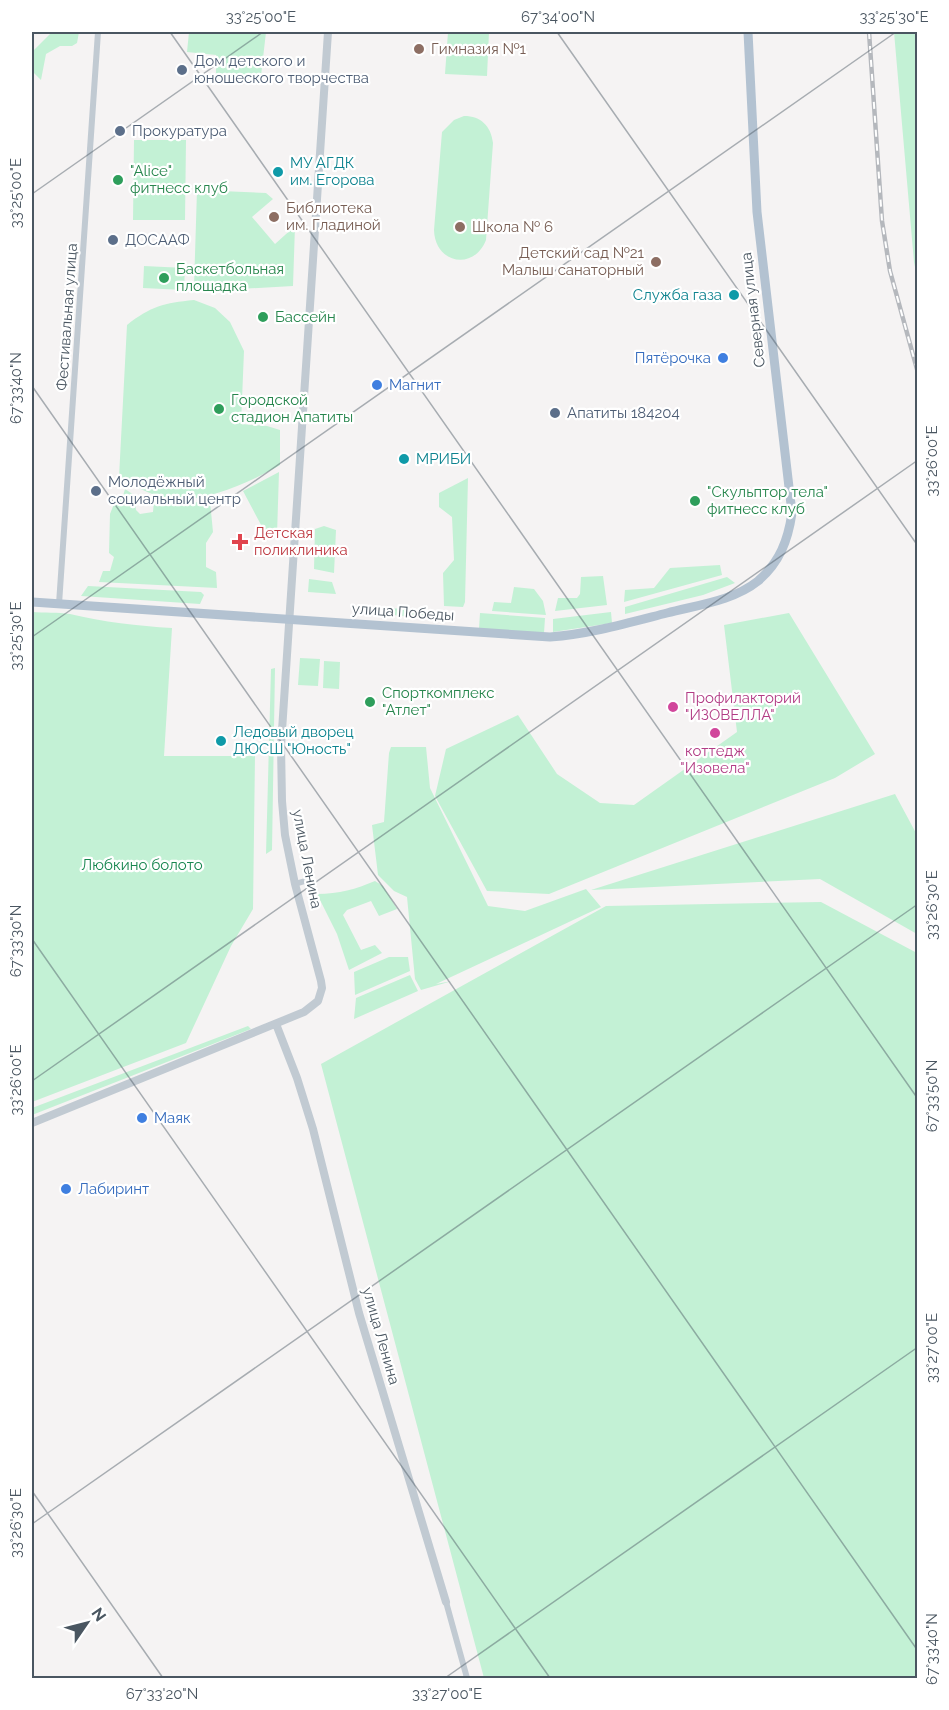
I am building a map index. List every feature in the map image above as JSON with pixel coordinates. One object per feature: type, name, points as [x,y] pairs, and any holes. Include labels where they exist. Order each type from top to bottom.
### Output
[{"type":"main road","name":"Северная улица","points":[[748,32],[757,212],[792,513],[789,535],[783,548],[762,577]]},
{"type":"main road","name":"улица Победы","points":[[32,602],[541,636],[576,635],[721,599],[747,588],[762,577]]},
{"type":"street","name":"Фестивальная улица","points":[[59,604],[98,32]]},
{"type":"street","name":"улица Ленина","points":[[328,32],[281,746],[285,835],[322,988],[318,1001],[313,1007],[276,1024],[297,1078],[313,1130],[359,1312],[446,1602]]},
{"type":"street","points":[[295,884],[305,880]]},
{"type":"street","points":[[32,1123],[276,1024]]},
{"type":"street","points":[[446,1602],[466,1678]]},
{"type":"green space","points":[[52,32],[79,32],[77,43],[72,46],[60,46],[46,54],[41,80],[32,71],[32,52]]},
{"type":"green space","points":[[189,32],[266,32],[261,76],[216,75],[216,55],[187,52]]},
{"type":"green space","points":[[448,32],[489,32],[487,76],[445,74]]},
{"type":"green space","points":[[894,32],[917,32],[917,277],[914,262]]},
{"type":"green space","points":[[470,116],[484,123],[493,143],[486,240],[473,256],[456,259],[441,250],[434,230],[442,132],[454,120]]},
{"type":"green space","points":[[134,140],[186,140],[185,220],[133,220]]},
{"type":"green space","points":[[197,190],[266,193],[273,199],[252,217],[275,244],[295,226],[293,286],[238,289],[194,287]]},
{"type":"green space","name":"Баскетбольная площадка","points":[[144,266],[185,268],[184,290],[143,288]]},
{"type":"green space","points":[[194,300],[215,308],[230,322],[244,351],[241,424],[267,426],[280,430],[280,465],[227,490],[197,498],[170,499],[150,493],[119,477],[127,325],[158,306]]},
{"type":"green space","points":[[279,472],[277,535],[267,536],[243,491]]},
{"type":"green space","points":[[468,478],[465,602],[463,607],[444,606],[443,573],[454,560],[452,517],[439,507],[439,493]]},
{"type":"green space","points":[[125,489],[134,495],[136,510],[140,514],[153,512],[154,501],[178,504],[210,501],[213,532],[206,543],[206,567],[216,572],[217,588],[99,582],[103,571],[110,571],[114,557],[109,553],[110,514],[116,499],[123,496]]},
{"type":"green space","points":[[324,526],[336,530],[334,573],[314,569],[315,529]]},
{"type":"green space","points":[[720,565],[722,575],[624,602],[625,590],[654,588],[670,568]]},
{"type":"green space","points":[[603,576],[607,605],[555,611],[558,598],[577,598],[580,594],[581,577]]},
{"type":"green space","points":[[727,577],[735,583],[703,595],[625,614],[625,607]]},
{"type":"green space","points":[[309,579],[332,582],[336,594],[308,592]]},
{"type":"green space","points":[[88,586],[201,592],[204,595],[200,604],[81,596]]},
{"type":"green space","points":[[514,587],[534,589],[543,601],[546,615],[492,611],[494,602],[511,603]]},
{"type":"green space","points":[[362,606],[431,611],[431,619],[362,612]]},
{"type":"green space","name":"Любкино болото","points":[[32,612],[65,613],[121,623],[172,628],[164,756],[255,756],[253,909],[231,946],[186,1043],[32,1102]]},
{"type":"green space","points":[[611,612],[612,623],[553,632],[553,619]]},
{"type":"green space","points":[[480,613],[545,618],[544,633],[479,629]]},
{"type":"green space","points":[[789,613],[875,754],[835,778],[549,894],[487,891],[435,796],[446,749],[518,715],[557,774],[600,803],[634,805],[737,732],[724,625]]},
{"type":"green space","points":[[300,658],[320,659],[318,686],[298,685]]},
{"type":"green space","points":[[324,661],[340,662],[339,689],[323,688]]},
{"type":"green space","points":[[275,668],[272,850],[266,854],[271,669]]},
{"type":"green space","points":[[391,747],[426,747],[430,788],[488,906],[525,911],[586,889],[601,907],[436,984],[452,981],[421,990],[415,979],[407,897],[394,891],[378,875],[372,825],[384,822]]},
{"type":"green space","points":[[895,794],[917,835],[917,934],[820,879],[591,890]]},
{"type":"green space","points":[[375,881],[383,886],[397,909],[379,916],[371,901],[347,910],[343,915],[361,950],[375,945],[382,953],[349,970],[337,934],[317,894],[347,890]]},
{"type":"green space","points":[[821,902],[917,953],[917,1678],[484,1678],[321,1064],[606,906]]},
{"type":"green space","points":[[389,957],[408,957],[410,971],[355,995],[354,972]]},
{"type":"green space","points":[[410,975],[418,991],[354,1019],[356,998]]},
{"type":"green space","points":[[248,1026],[251,1029],[32,1115],[32,1108]]},
{"type":"railway","points":[[869,32],[882,221],[890,271],[918,373]]},
{"type":"place","name":"Гимназия №1","points":[[419,49]]},
{"type":"place","name":"Дом детского и юношеского творчества","points":[[182,70]]},
{"type":"place","name":"Прокуратура","points":[[120,131]]},
{"type":"place","name":"МУ АГДК им. Егорова","points":[[278,172]]},
{"type":"place","name":"\"Alice\" фитнесс клуб","points":[[118,180]]},
{"type":"place","name":"Библиотека им. Гладиной","points":[[274,217]]},
{"type":"place","name":"Школа № 6","points":[[460,227]]},
{"type":"place","name":"ДОСААФ","points":[[113,240]]},
{"type":"place","name":"Детский сад №21 Малыш санаторный","points":[[656,262]]},
{"type":"place","name":"Баскетбольная площадка","points":[[164,278]]},
{"type":"place","name":"Служба газа","points":[[734,295]]},
{"type":"place","name":"Бассейн","points":[[263,317]]},
{"type":"place","name":"Пятёрочка","points":[[723,358]]},
{"type":"place","name":"Магнит","points":[[377,385]]},
{"type":"place","name":"Городской стадион Апатиты","points":[[219,409]]},
{"type":"place","name":"Апатиты 184204","points":[[555,413]]},
{"type":"place","name":"МРИБИ","points":[[404,459]]},
{"type":"place","name":"Молодёжный социальный центр","points":[[96,491]]},
{"type":"place","name":"\"Скульптор тела\" фитнесс клуб","points":[[695,501]]},
{"type":"place","name":"Детская поликлиника","points":[[240,542]]},
{"type":"place","name":"Спорткомплекс \"Атлет\"","points":[[370,702]]},
{"type":"place","name":"Профилакторий \"ИЗОВЕЛЛА\"","points":[[673,707]]},
{"type":"place","name":"коттедж \"Изовела\"","points":[[715,733]]},
{"type":"place","name":"Ледовый дворец ДЮСШ \"Юность\"","points":[[221,741]]},
{"type":"place","name":"Маяк","points":[[142,1118]]},
{"type":"place","name":"Лабиринт","points":[[66,1189]]}]
